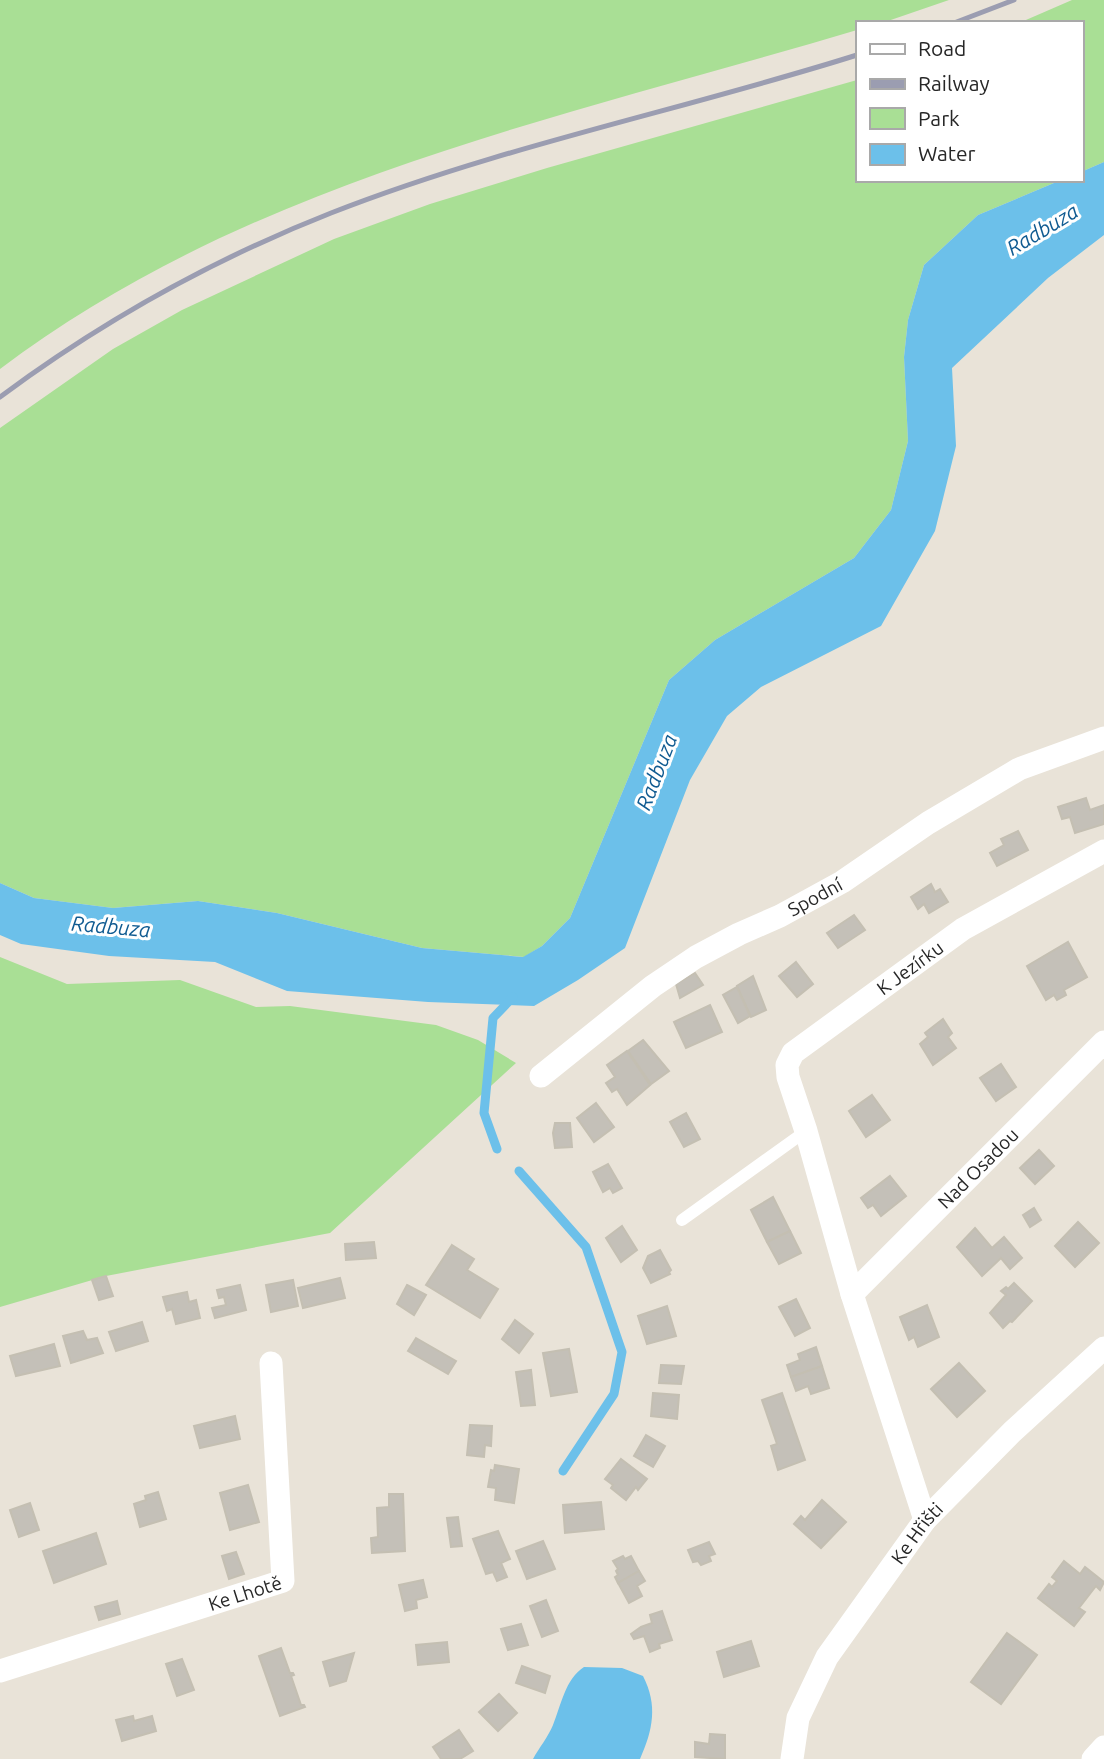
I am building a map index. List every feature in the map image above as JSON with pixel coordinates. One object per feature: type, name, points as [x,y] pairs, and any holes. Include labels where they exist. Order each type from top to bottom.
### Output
[{"type":"street","name":"Spodní","points":[[541,1076],[653,986],[696,957],[842,882],[928,823],[1019,769],[1104,738]]},
{"type":"street","name":"K Jezírku","points":[[925,1520],[852,1294],[788,1077],[787,1065],[793,1053],[963,929],[1104,851]]},
{"type":"street","name":"Nad Osadou","points":[[852,1294],[1104,1042]]},
{"type":"street","name":"Ke Hřišti","points":[[792,1759],[798,1718],[827,1657],[925,1520],[1012,1432],[1104,1348]]},
{"type":"street","name":"Ke Lhotě","points":[[0,1671],[282,1581],[271,1363]]},
{"type":"street","points":[[1093,1759],[1104,1747]]},
{"type":"lane","points":[[682,1220],[806,1131]]},
{"type":"green space","points":[[0,0],[949,0],[888,21],[856,21],[856,30],[523,126],[412,162],[304,202],[198,249],[97,304],[0,369]]},
{"type":"green space","points":[[1072,0],[1104,0],[1104,162],[1083,171],[1083,21],[1024,21]]},
{"type":"green space","points":[[856,80],[856,182],[1056,182],[978,215],[924,265],[908,320],[904,357],[908,441],[891,510],[854,558],[715,640],[669,680],[570,918],[542,946],[524,957],[422,948],[277,913],[198,901],[113,908],[34,898],[0,883],[0,428],[113,349],[182,310],[334,239],[430,204]]},
{"type":"green space","points":[[0,957],[67,984],[180,980],[256,1007],[290,1006],[436,1025],[478,1040],[516,1063],[330,1233],[106,1276],[0,1307]]},
{"type":"water","name":"Radbuza","points":[[1104,162],[1104,235],[1048,278],[952,368],[956,446],[935,531],[881,626],[761,687],[727,716],[690,780],[625,948],[534,1006],[428,1002],[287,991],[215,962],[109,956],[21,944],[0,935],[0,883],[34,898],[113,908],[198,901],[277,913],[422,948],[523,957],[542,946],[570,918],[669,680],[715,640],[854,558],[891,510],[908,441],[904,357],[908,320],[924,265],[978,215],[1056,182],[1083,182],[1083,171]]},
{"type":"water","points":[[584,1667],[622,1668],[643,1676],[651,1697],[652,1718],[640,1759],[533,1759],[551,1729],[572,1678]]},
{"type":"building","points":[[1086,798],[1090,810],[1104,805],[1104,824],[1075,833],[1070,817],[1062,819],[1058,807]]},
{"type":"building","points":[[1018,831],[1028,850],[997,866],[990,853],[1004,845],[1001,839]]},
{"type":"building","points":[[931,884],[935,892],[940,889],[948,902],[929,913],[924,904],[918,909],[911,897]]},
{"type":"building","points":[[854,915],[865,930],[838,948],[827,933]]},
{"type":"building","points":[[1068,942],[1087,977],[1064,990],[1066,995],[1057,1000],[1054,995],[1046,1000],[1027,966]]},
{"type":"building","points":[[796,962],[813,984],[797,997],[779,976]]},
{"type":"building","points":[[695,973],[703,985],[680,998],[676,984]]},
{"type":"building","points":[[753,976],[766,1010],[751,1017],[737,986]]},
{"type":"building","points":[[737,987],[750,1016],[738,1023],[723,995]]},
{"type":"building","points":[[710,1005],[722,1032],[686,1048],[674,1022]]},
{"type":"building","points":[[943,1019],[952,1033],[948,1037],[956,1048],[933,1065],[920,1044],[928,1037],[925,1033]]},
{"type":"building","points":[[643,1040],[669,1071],[651,1084],[628,1051]]},
{"type":"building","points":[[627,1051],[650,1085],[627,1105],[617,1089],[612,1092],[606,1083],[615,1077],[607,1065]]},
{"type":"building","points":[[1001,1064],[1016,1087],[996,1101],[980,1078]]},
{"type":"building","points":[[872,1095],[890,1120],[866,1137],[849,1111]]},
{"type":"building","points":[[596,1103],[614,1127],[594,1142],[577,1118]]},
{"type":"building","points":[[686,1113],[700,1139],[684,1147],[670,1122]]},
{"type":"building","points":[[555,1123],[570,1123],[572,1147],[555,1148]]},
{"type":"building","points":[[1039,1150],[1054,1166],[1035,1184],[1020,1168]]},
{"type":"building","points":[[608,1164],[622,1188],[613,1193],[610,1188],[603,1192],[593,1172]]},
{"type":"building","points":[[890,1176],[906,1196],[881,1216],[873,1205],[868,1208],[861,1198]]},
{"type":"building","points":[[773,1197],[790,1231],[767,1242],[751,1210]]},
{"type":"building","points":[[1034,1208],[1041,1220],[1030,1227],[1023,1215]]},
{"type":"building","points":[[1078,1222],[1099,1243],[1075,1267],[1055,1246]]},
{"type":"building","points":[[622,1226],[637,1250],[621,1262],[606,1238]]},
{"type":"building","points":[[975,1228],[992,1248],[1004,1237],[1022,1258],[1010,1269],[1001,1258],[982,1276],[957,1247]]},
{"type":"building","points":[[790,1231],[801,1253],[779,1264],[767,1242]]},
{"type":"building","points":[[374,1242],[376,1258],[346,1260],[345,1244]]},
{"type":"building","points":[[452,1245],[474,1259],[467,1270],[498,1289],[480,1318],[426,1285]]},
{"type":"building","points":[[660,1250],[671,1270],[670,1274],[651,1283],[643,1268],[648,1256]]},
{"type":"building","points":[[106,1276],[113,1296],[99,1300],[92,1280]]},
{"type":"building","points":[[340,1278],[345,1298],[303,1308],[298,1288]]},
{"type":"building","points":[[293,1280],[298,1306],[271,1312],[266,1285]]},
{"type":"building","points":[[1014,1283],[1032,1301],[1003,1328],[990,1313],[1006,1295],[1001,1291]]},
{"type":"building","points":[[240,1285],[246,1310],[215,1318],[212,1308],[226,1305],[224,1297],[219,1298],[217,1290]]},
{"type":"building","points":[[407,1285],[426,1295],[414,1315],[397,1304]]},
{"type":"building","points":[[187,1292],[189,1302],[196,1300],[200,1318],[176,1324],[172,1309],[167,1311],[163,1297]]},
{"type":"building","points":[[796,1299],[810,1328],[795,1336],[779,1307]]},
{"type":"building","points":[[927,1305],[939,1337],[918,1347],[914,1337],[909,1340],[900,1317]]},
{"type":"building","points":[[667,1306],[676,1336],[647,1344],[638,1316]]},
{"type":"building","points":[[515,1320],[533,1334],[519,1353],[502,1339]]},
{"type":"building","points":[[142,1322],[148,1341],[116,1351],[109,1332]]},
{"type":"building","points":[[83,1331],[87,1340],[97,1338],[103,1353],[71,1363],[63,1336]]},
{"type":"building","points":[[416,1338],[456,1361],[448,1374],[408,1351]]},
{"type":"building","points":[[54,1344],[60,1366],[16,1376],[10,1356]]},
{"type":"building","points":[[816,1347],[822,1366],[791,1377],[787,1365],[800,1360],[798,1354]]},
{"type":"building","points":[[569,1349],[577,1392],[551,1396],[543,1353]]},
{"type":"building","points":[[959,1363],[985,1391],[957,1417],[931,1389]]},
{"type":"building","points":[[661,1365],[684,1366],[681,1384],[659,1383]]},
{"type":"building","points":[[822,1366],[829,1388],[811,1394],[808,1386],[796,1391],[791,1377]]},
{"type":"building","points":[[531,1370],[535,1405],[521,1406],[516,1372]]},
{"type":"building","points":[[653,1393],[679,1395],[677,1419],[651,1416]]},
{"type":"building","points":[[782,1393],[805,1460],[778,1470],[771,1446],[777,1444],[762,1400]]},
{"type":"building","points":[[235,1416],[240,1439],[200,1448],[194,1426]]},
{"type":"building","points":[[470,1425],[492,1426],[491,1446],[485,1445],[484,1457],[467,1455]]},
{"type":"building","points":[[646,1435],[665,1446],[653,1467],[634,1456]]},
{"type":"building","points":[[621,1459],[647,1479],[638,1490],[636,1487],[626,1500],[611,1488],[613,1485],[605,1479]]},
{"type":"building","points":[[495,1465],[519,1469],[514,1503],[495,1500],[496,1488],[488,1487],[491,1470],[494,1471]]},
{"type":"building","points":[[248,1485],[259,1522],[230,1530],[220,1493]]},
{"type":"building","points":[[158,1492],[166,1519],[140,1527],[134,1504],[146,1500],[145,1496]]},
{"type":"building","points":[[389,1494],[403,1494],[405,1551],[372,1553],[371,1538],[378,1537],[377,1508],[389,1507]]},
{"type":"building","points":[[822,1500],[846,1522],[821,1548],[794,1524],[801,1516],[805,1520]]},
{"type":"building","points":[[601,1502],[604,1529],[565,1533],[563,1505]]},
{"type":"building","points":[[30,1503],[39,1530],[19,1537],[10,1510]]},
{"type":"building","points":[[458,1517],[462,1546],[451,1547],[447,1518]]},
{"type":"building","points":[[498,1531],[510,1559],[501,1563],[507,1577],[497,1581],[493,1572],[486,1574],[473,1539]]},
{"type":"building","points":[[96,1533],[106,1564],[54,1583],[43,1551]]},
{"type":"building","points":[[543,1541],[555,1569],[527,1579],[516,1551]]},
{"type":"building","points":[[709,1542],[715,1554],[709,1556],[711,1561],[701,1565],[698,1561],[693,1562],[688,1550]]},
{"type":"building","points":[[236,1552],[244,1574],[229,1579],[222,1556]]},
{"type":"building","points":[[623,1556],[625,1559],[631,1556],[639,1571],[618,1583],[615,1577],[618,1575],[618,1569],[613,1561]]},
{"type":"building","points":[[1064,1561],[1080,1574],[1085,1567],[1104,1582],[1100,1590],[1096,1586],[1079,1608],[1085,1612],[1074,1626],[1038,1598],[1049,1584],[1052,1587],[1057,1581],[1052,1577]]},
{"type":"building","points":[[639,1571],[645,1581],[637,1586],[642,1596],[629,1603],[618,1583]]},
{"type":"building","points":[[423,1580],[427,1597],[416,1600],[417,1608],[405,1611],[399,1585]]},
{"type":"building","points":[[546,1600],[558,1631],[542,1637],[530,1606]]},
{"type":"building","points":[[117,1601],[120,1614],[99,1620],[95,1607]]},
{"type":"building","points":[[662,1611],[672,1640],[659,1644],[660,1648],[650,1652],[644,1636],[634,1639],[631,1634],[652,1623],[650,1615]]},
{"type":"building","points":[[521,1624],[528,1645],[508,1650],[501,1629]]},
{"type":"building","points":[[1007,1633],[1037,1655],[1001,1704],[971,1682]]},
{"type":"building","points":[[751,1641],[759,1666],[724,1677],[717,1652]]},
{"type":"building","points":[[447,1642],[449,1662],[418,1665],[416,1645]]},
{"type":"building","points":[[281,1648],[290,1673],[294,1675],[291,1676],[301,1705],[305,1707],[280,1716],[259,1656]]},
{"type":"building","points":[[354,1653],[346,1681],[330,1686],[323,1662]]},
{"type":"building","points":[[182,1659],[194,1690],[177,1696],[166,1664]]},
{"type":"building","points":[[522,1666],[550,1676],[545,1693],[516,1683]]},
{"type":"building","points":[[499,1694],[517,1713],[498,1731],[479,1712]]},
{"type":"building","points":[[133,1716],[134,1721],[152,1716],[156,1731],[122,1741],[116,1720]]},
{"type":"building","points":[[459,1730],[473,1751],[460,1759],[441,1759],[433,1747]]},
{"type":"building","points":[[710,1734],[725,1735],[725,1759],[695,1757],[695,1742],[709,1744]]},
{"type":"waterway","points":[[497,1149],[484,1113],[493,1018],[513,997]]},
{"type":"waterway","points":[[519,1171],[586,1247],[622,1352],[614,1394],[563,1471]]},
{"type":"railway","points":[[959,21],[1014,0]]},
{"type":"railway","points":[[0,397],[78,343],[160,294],[244,251],[331,213],[396,189],[527,148],[856,55]]}]
